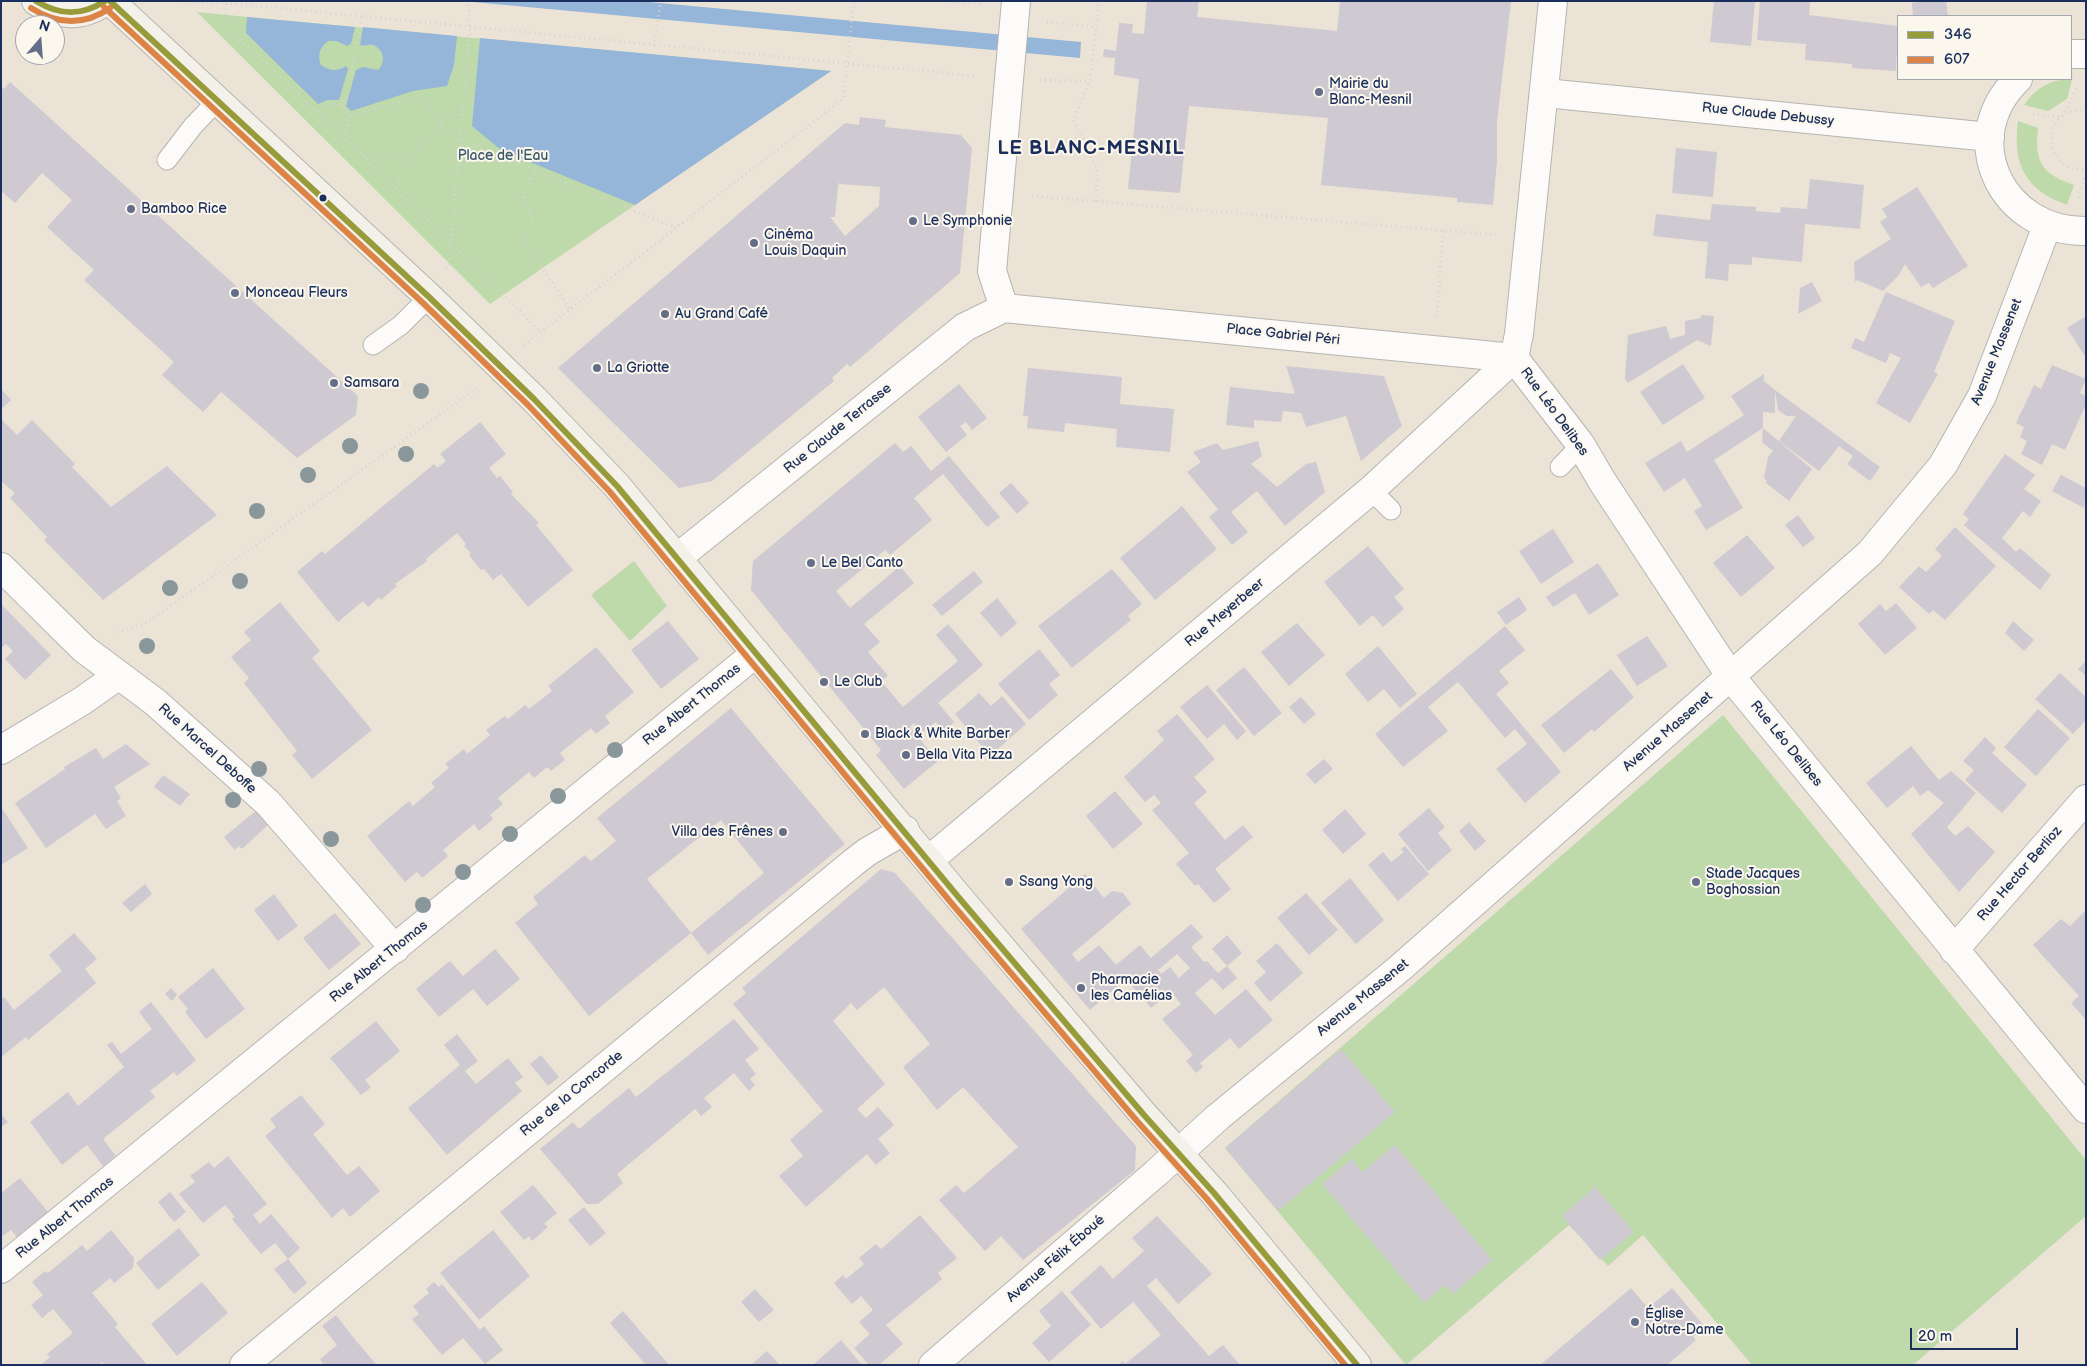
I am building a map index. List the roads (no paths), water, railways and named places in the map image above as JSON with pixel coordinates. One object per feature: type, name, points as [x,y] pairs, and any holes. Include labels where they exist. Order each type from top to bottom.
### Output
[{"type":"main road","points":[[36,1],[48,10],[63,14],[80,14],[95,9],[105,1]]},
{"type":"main road","points":[[110,1],[429,297],[534,399],[617,486],[928,860],[1357,1365]]},
{"type":"street","points":[[1514,358],[1519,334],[1530,238],[1553,1]]},
{"type":"street","points":[[1004,308],[992,271],[1015,10]]},
{"type":"street","points":[[2072,54],[2086,54]]},
{"type":"street","points":[[2017,80],[2008,88],[1996,109],[1990,137],[1995,172],[2003,188],[2014,203],[2027,215],[2046,226],[2070,231],[2081,219]]},
{"type":"street","name":"Rue Claude Debussy","points":[[1545,93],[1990,137]]},
{"type":"street","name":"Avenue Massenet","points":[[1178,1153],[1218,1117],[1400,968],[1870,553],[1943,465],[1982,396],[2046,226]]},
{"type":"street","name":"Place Gabriel Péri","points":[[1004,308],[1514,358]]},
{"type":"street","name":"Rue Claude Terrasse","points":[[677,558],[965,327],[1004,308]]},
{"type":"street","name":"Rue Léo Delibes","points":[[1514,358],[1581,445],[1602,482],[1731,676],[2086,1109]]},
{"type":"street","name":"Rue Meyerbeer","points":[[928,860],[1371,490],[1514,358]]},
{"type":"street","name":"Rue Marcel Deboffe","points":[[1,567],[84,648],[155,702],[268,803],[396,949]]},
{"type":"street","name":"Rue Albert Thomas","points":[[1,1269],[396,949],[756,653]]},
{"type":"street","points":[[1,750],[82,701],[118,675]]},
{"type":"street","name":"Rue Hector Berlioz","points":[[1954,950],[2086,798]]},
{"type":"street","name":"Rue de la Concorde","points":[[244,1365],[867,852],[905,830]]},
{"type":"street","name":"Avenue Félix Éboué","points":[[933,1365],[1178,1153]]},
{"type":"lane","points":[[167,160],[193,126],[218,100]]},
{"type":"lane","points":[[373,345],[401,325],[429,297]]},
{"type":"lane","points":[[1560,467],[1581,445]]},
{"type":"lane","points":[[1371,490],[1391,510]]},
{"type":"water","points":[[462,1],[638,1],[1081,42],[1080,58]]},
{"type":"water","points":[[247,17],[355,27],[351,44],[347,46],[337,41],[328,41],[320,52],[321,65],[327,69],[334,70],[346,66],[348,69],[339,100],[328,100],[318,104],[246,33]]},
{"type":"water","points":[[363,27],[457,36],[454,65],[447,86],[413,91],[351,111],[346,106],[356,70],[363,67],[378,70],[383,61],[381,51],[378,48],[373,45],[360,45]]},
{"type":"water","points":[[480,38],[831,71],[635,205],[501,150],[472,126]]},
{"type":"place","name":"Mairie du Blanc-Mesnil","points":[[1319,92]]},
{"type":"place","name":"Bamboo Rice","points":[[131,209]]},
{"type":"place","name":"Le Symphonie","points":[[913,221]]},
{"type":"place","name":"Cinéma Louis Daquin","points":[[754,243]]},
{"type":"place","name":"Monceau Fleurs","points":[[235,293]]},
{"type":"place","name":"Au Grand Café","points":[[665,314]]},
{"type":"place","name":"La Griotte","points":[[597,368]]},
{"type":"place","name":"Samsara","points":[[334,383]]},
{"type":"place","name":"Le Bel Canto","points":[[811,563]]},
{"type":"place","name":"Le Club","points":[[824,682]]},
{"type":"place","name":"Black & White Barber","points":[[865,734]]},
{"type":"place","name":"Bella Vita Pizza","points":[[906,755]]},
{"type":"place","name":"Villa des Frênes","points":[[783,832]]},
{"type":"place","name":"Ssang Yong","points":[[1009,882]]},
{"type":"place","name":"Stade Jacques Boghossian","points":[[1696,882]]},
{"type":"place","name":"Pharmacie les Camélias","points":[[1081,988]]},
{"type":"place","name":"Église Notre-Dame","points":[[1635,1322]]},
{"type":"district","name":"LE BLANC-MESNIL","points":[[1091,149]]},
{"type":"park label","name":"Place de l'Eau","points":[[503,156]]}]
